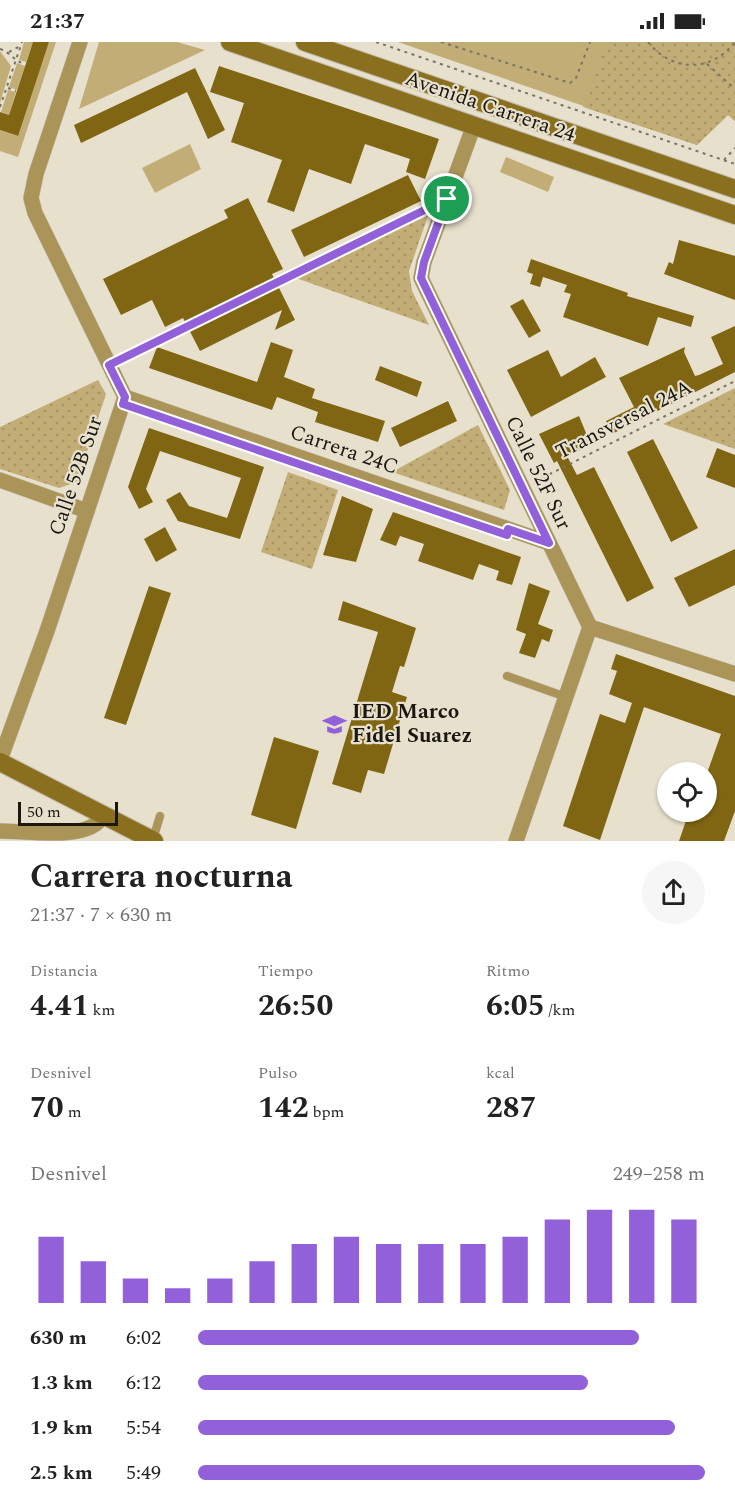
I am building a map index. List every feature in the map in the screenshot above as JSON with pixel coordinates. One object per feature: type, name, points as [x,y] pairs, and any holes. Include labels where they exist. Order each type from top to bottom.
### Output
[{"type":"main road","name":"Avenida Carrera 24","points":[[230,42],[735,214]]},
{"type":"main road","name":"Avenida Carrera 24","points":[[305,42],[735,189]]},
{"type":"main road","points":[[0,761],[99,817],[153,841]]},
{"type":"street","name":"Calle 52B Sur","points":[[0,761],[125,397],[38,220],[31,198],[36,174],[80,42]]},
{"type":"street","name":"Calle 52F Sur","points":[[474,125],[424,262],[421,278],[525,487],[549,543],[590,627]]},
{"type":"street","name":"Carrera 24C","points":[[125,397],[549,543]]},
{"type":"street","points":[[0,480],[87,511]]},
{"type":"street","points":[[516,841],[590,627],[735,674]]},
{"type":"street","points":[[78,832],[98,841],[99,817]]},
{"type":"street","points":[[0,831],[78,832],[92,828],[99,817]]},
{"type":"lane","points":[[507,675],[566,696]]},
{"type":"lane","points":[[153,841],[160,816]]},
{"type":"path","points":[[376,42],[735,164]]},
{"type":"path","points":[[441,42],[570,83],[576,78],[590,42]]},
{"type":"path","points":[[648,42],[656,52],[672,62],[689,66],[707,64],[718,58],[735,42]]},
{"type":"path","points":[[9,52],[22,43]]},
{"type":"path","points":[[0,108],[22,43]]},
{"type":"path","points":[[0,49],[9,52],[16,61],[25,64]]},
{"type":"path","points":[[707,64],[735,89]]},
{"type":"path","points":[[7,88],[16,91]]},
{"type":"path","points":[[724,160],[735,148]]},
{"type":"path","points":[[109,365],[447,199]]},
{"type":"path","name":"Transversal 24A","points":[[525,487],[735,381]]},
{"type":"shaded area","points":[[24,42],[33,42],[26,62],[19,60]]},
{"type":"shaded area","points":[[49,42],[56,42],[18,157],[0,151],[0,130],[17,136]]},
{"type":"shaded area","points":[[99,42],[177,42],[205,50],[79,109]]},
{"type":"shaded area","points":[[398,42],[735,42],[735,121],[728,115],[697,145]]},
{"type":"shaded area","points":[[606,42],[735,42],[735,121],[728,115],[697,145],[583,107]]},
{"type":"shaded area","points":[[0,51],[11,66],[0,103]]},
{"type":"shaded area","points":[[17,63],[25,66],[17,90],[9,87]]},
{"type":"shaded area","points":[[8,90],[16,92],[9,115],[1,112]]},
{"type":"shaded area","points":[[190,144],[201,169],[155,193],[142,168]]},
{"type":"shaded area","points":[[506,157],[554,177],[548,192],[500,172]]},
{"type":"shaded area","points":[[430,210],[409,271],[412,291],[429,325],[293,277]]},
{"type":"shaded area","points":[[98,380],[106,394],[77,482],[59,488],[0,469],[0,427]]},
{"type":"shaded area","points":[[735,388],[735,449],[663,424]]},
{"type":"shaded area","points":[[478,425],[510,490],[504,510],[392,472]]},
{"type":"shaded area","points":[[288,472],[338,490],[312,569],[261,552]]},
{"type":"building","points":[[33,42],[49,42],[18,136],[0,130],[0,112],[9,115]]},
{"type":"building","points":[[219,66],[439,139],[425,179],[406,172],[410,159],[365,144],[351,184],[309,169],[294,212],[267,202],[282,160],[231,142],[244,103],[210,92]]},
{"type":"building","points":[[195,68],[225,130],[208,139],[187,92],[81,143],[74,125]]},
{"type":"building","points":[[408,175],[421,201],[304,257],[291,230]]},
{"type":"building","points":[[248,198],[283,269],[272,274],[295,320],[275,330],[282,310],[200,351],[183,318],[165,327],[152,300],[121,315],[103,279],[228,218],[224,210]]},
{"type":"building","points":[[679,240],[735,256],[735,300],[664,274],[669,262],[673,264]]},
{"type":"building","points":[[531,259],[628,293],[627,296],[694,316],[691,327],[658,317],[648,346],[563,317],[571,294],[564,292],[567,285],[543,277],[540,287],[530,284],[533,274],[527,272]]},
{"type":"building","points":[[523,299],[541,331],[529,338],[510,306]]},
{"type":"building","points":[[735,326],[735,372],[612,434],[606,421],[634,407],[619,378],[685,347],[684,352],[695,376],[699,375],[723,364],[711,337]]},
{"type":"building","points":[[271,342],[293,350],[284,377],[315,389],[312,398],[385,421],[378,442],[315,422],[318,412],[277,397],[272,410],[149,368],[157,347],[257,382]]},
{"type":"building","points":[[548,350],[561,377],[595,357],[606,377],[531,417],[507,370]]},
{"type":"building","points":[[380,366],[422,382],[417,397],[375,380]]},
{"type":"building","points":[[448,401],[457,421],[400,447],[391,428]]},
{"type":"building","points":[[579,416],[591,445],[567,456],[577,475],[594,467],[654,588],[627,602],[557,461],[554,463],[539,434]]},
{"type":"building","points":[[149,428],[264,467],[240,539],[178,521],[166,500],[180,492],[189,506],[227,518],[241,478],[160,451],[146,489],[153,502],[139,509],[128,487]]},
{"type":"building","points":[[653,439],[698,528],[671,542],[627,452]]},
{"type":"building","points":[[717,448],[735,455],[735,488],[706,477]]},
{"type":"building","points":[[342,496],[373,509],[356,562],[323,555]]},
{"type":"building","points":[[393,512],[521,557],[512,585],[496,580],[499,571],[479,564],[473,580],[418,561],[424,544],[400,536],[396,546],[380,540]]},
{"type":"building","points":[[165,527],[177,550],[156,562],[144,539]]},
{"type":"building","points":[[735,549],[735,585],[689,607],[674,578]]},
{"type":"building","points":[[529,583],[550,591],[538,624],[553,630],[549,642],[542,639],[535,658],[519,653],[526,634],[516,630]]},
{"type":"building","points":[[149,586],[171,593],[126,725],[104,718]]},
{"type":"building","points":[[343,601],[416,628],[404,667],[400,666],[392,692],[407,697],[384,774],[368,770],[361,793],[332,784],[378,632],[338,620]]},
{"type":"building","points":[[616,654],[735,696],[735,811],[724,841],[679,841],[686,822],[717,822],[717,762],[711,762],[721,734],[644,707],[600,840],[563,826],[600,714],[625,723],[632,703],[609,694],[617,671],[611,669]]},
{"type":"building","points":[[274,737],[319,751],[296,829],[251,815]]},
{"type":"place","name":"IED Marco Fidel Suarez","points":[[334,724]]},
{"type":"route","points":[[447,199],[424,262],[421,278],[549,543],[508,529],[507,535],[123,404],[125,397],[109,365],[447,199]]}]
